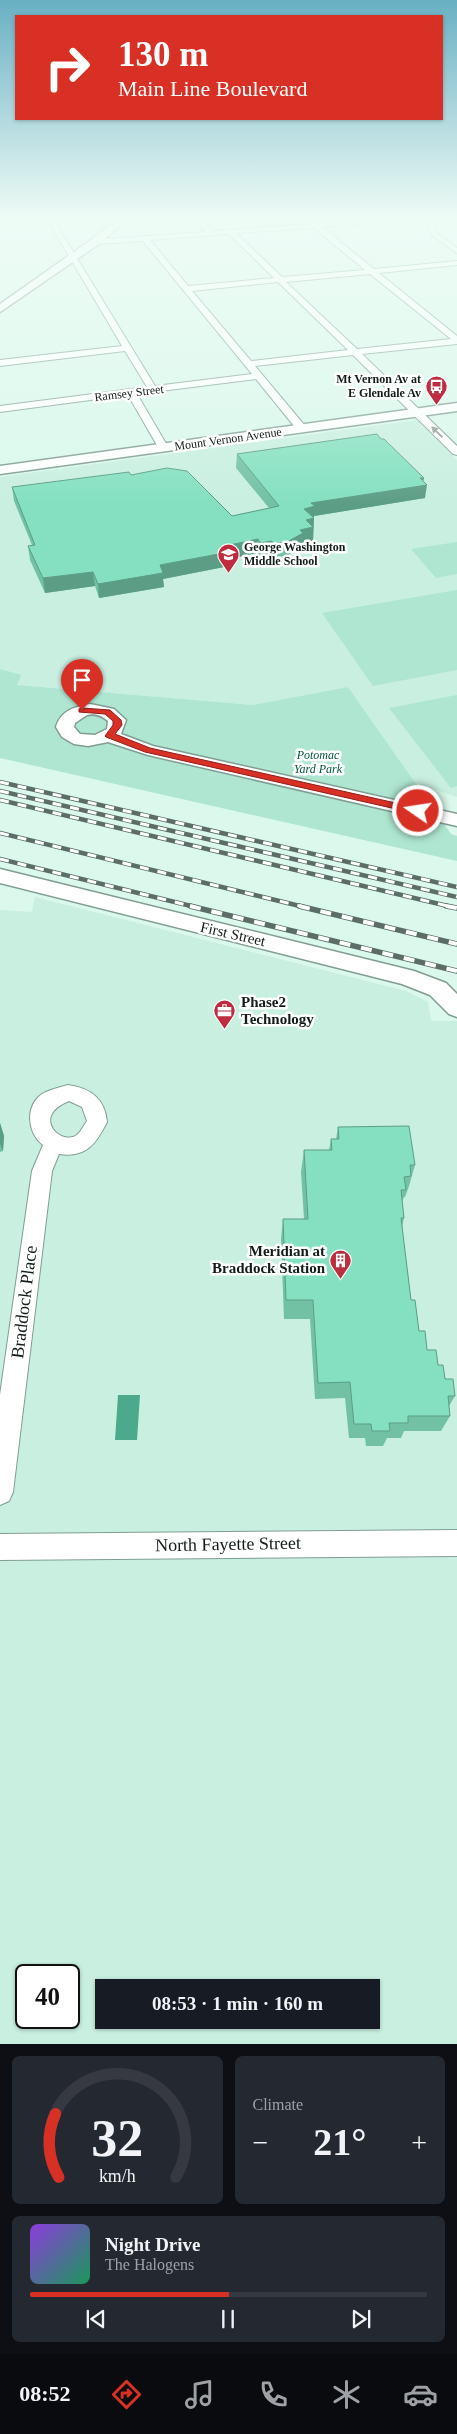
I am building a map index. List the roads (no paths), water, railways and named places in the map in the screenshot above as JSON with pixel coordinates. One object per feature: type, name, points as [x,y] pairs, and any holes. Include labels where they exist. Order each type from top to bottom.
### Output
[{"type":"main road","name":"Mount Vernon Avenue","points":[[0,470],[457,407]]},
{"type":"street","points":[[107,314],[153,390]]},
{"type":"street","points":[[207,314],[302,429]]},
{"type":"street","points":[[315,314],[457,452]]},
{"type":"street","points":[[425,314],[457,340]]},
{"type":"street","points":[[249,364],[457,340]]},
{"type":"street","points":[[0,363],[128,348]]},
{"type":"street","name":"Ramsey Street","points":[[0,409],[258,376]]},
{"type":"street","points":[[131,392],[162,447]]},
{"type":"street","points":[[109,736],[148,750],[457,820]]},
{"type":"street","name":"First Street","points":[[0,876],[406,977],[438,989],[457,1008]]},
{"type":"street","name":"Braddock Place","points":[[0,1492],[42,1171],[53,1145]]},
{"type":"street","name":"North Fayette Street","points":[[0,1547],[457,1543]]},
{"type":"railway","points":[[0,782],[457,887]]},
{"type":"railway","points":[[0,791],[457,897]]},
{"type":"railway","points":[[0,800],[452,907]]},
{"type":"railway","points":[[0,833],[304,907]]},
{"type":"railway","points":[[0,859],[195,907]]},
{"type":"railway","points":[[190,906],[457,971]]},
{"type":"railway","points":[[299,906],[457,944]]},
{"type":"railway","points":[[446,906],[457,908]]},
{"type":"place","name":"Mt Vernon Av at E Glendale Av","points":[[437,405]]},
{"type":"place","name":"George Washington Middle School","points":[[228,573]]},
{"type":"place","name":"Phase2 Technology","points":[[225,1030]]},
{"type":"place","name":"Meridian at Braddock Station","points":[[341,1279]]},
{"type":"park label","name":"Potomac Yard Park","points":[[318,762]]}]
